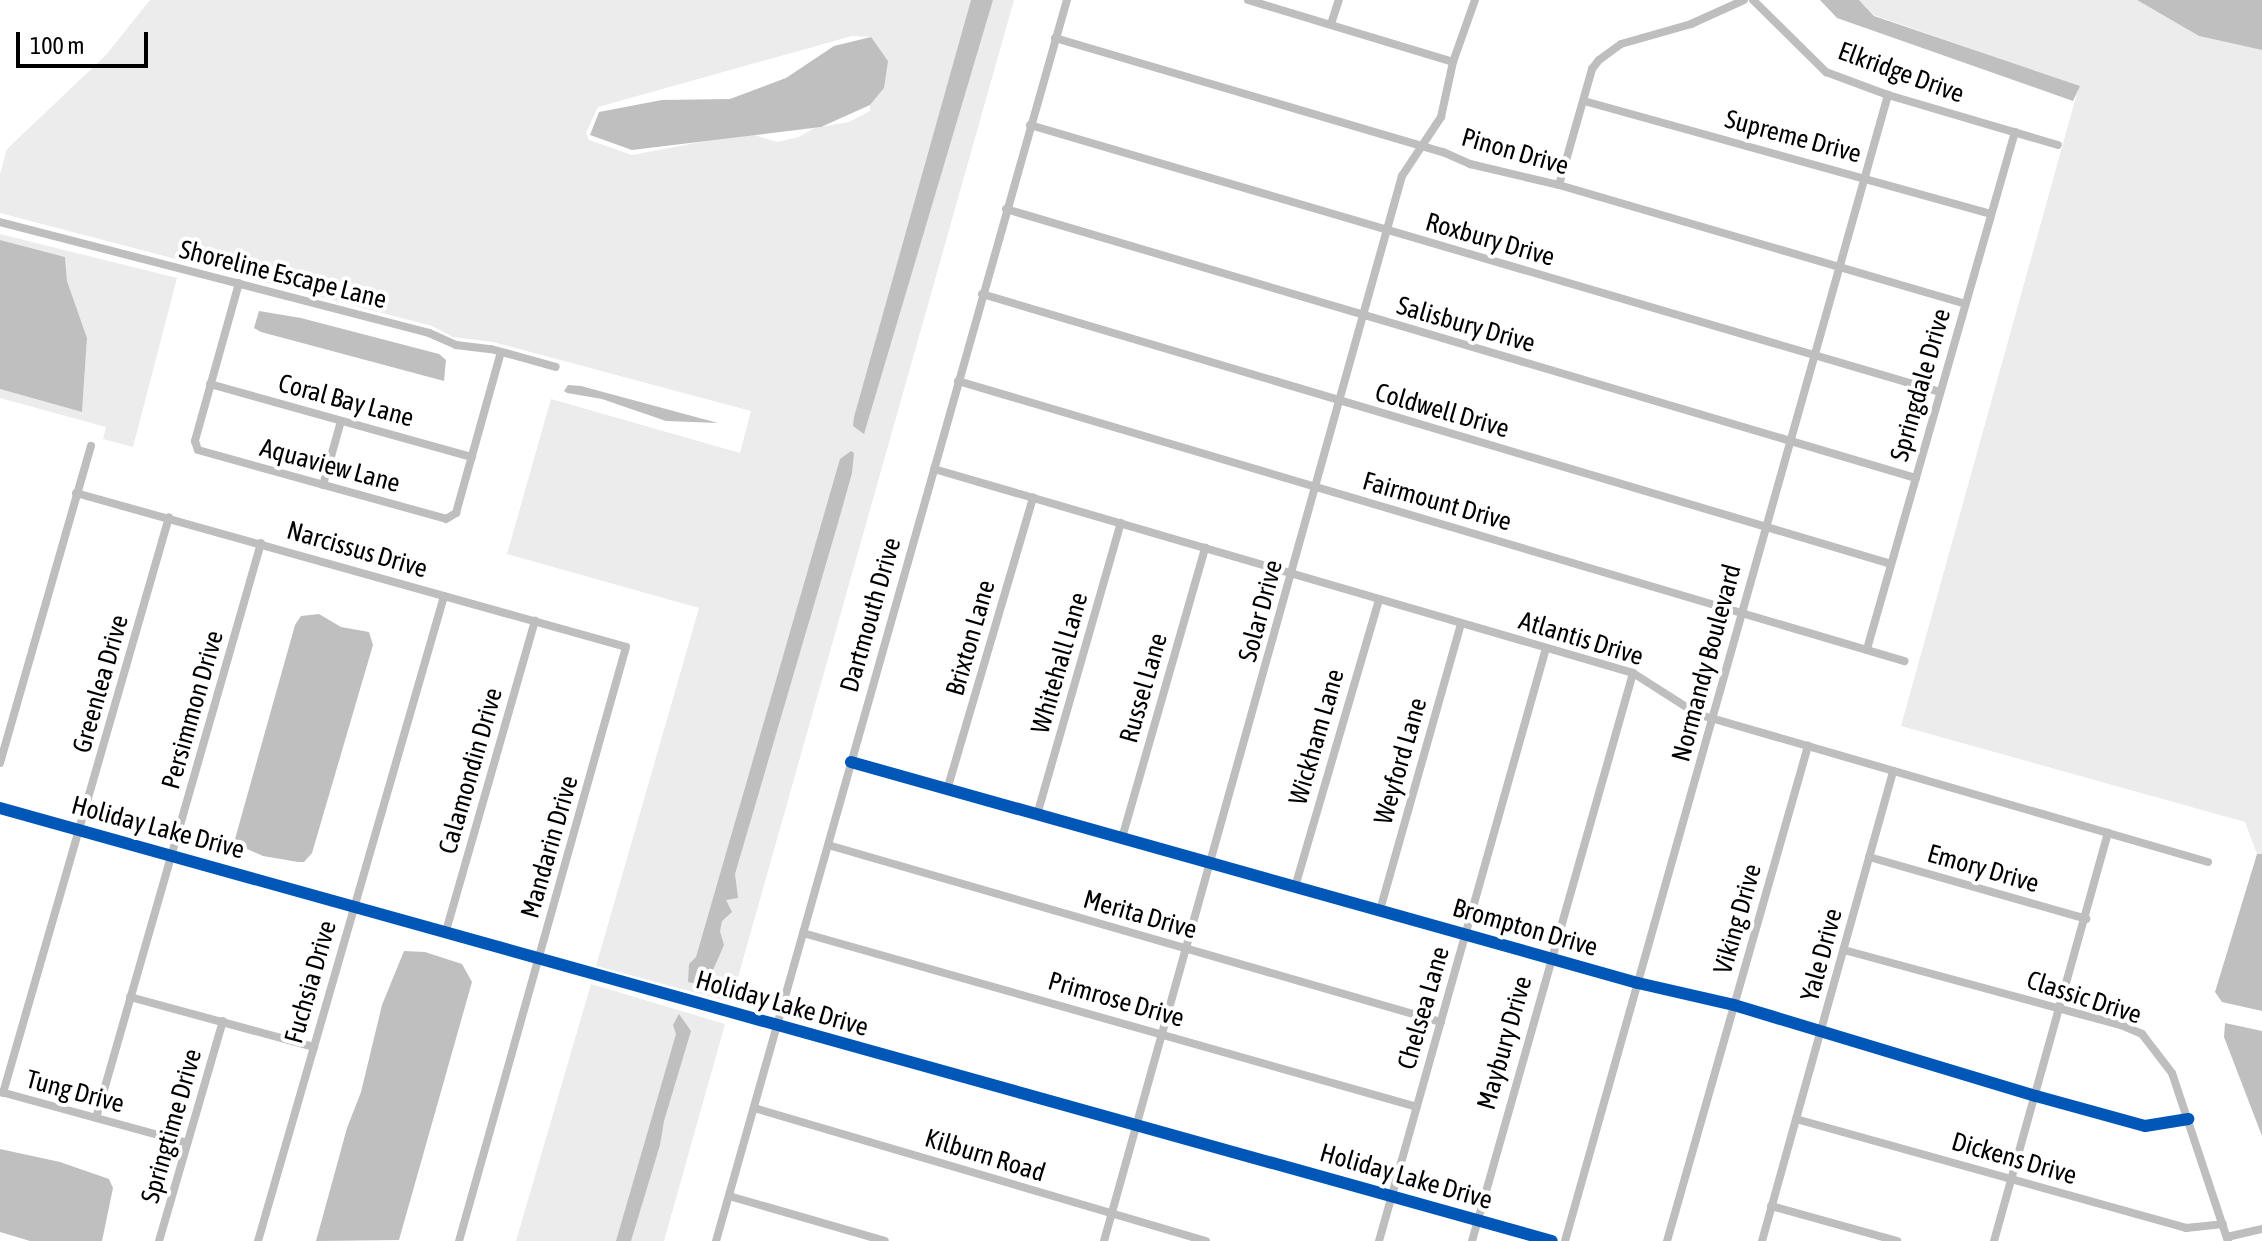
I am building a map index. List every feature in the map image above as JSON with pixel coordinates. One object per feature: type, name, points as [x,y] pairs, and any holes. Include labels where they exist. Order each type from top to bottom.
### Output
[{"type":"street","name":"Dartmouth Drive","points":[[716,1241],[1067,0]]},
{"type":"street","points":[[1249,0],[1453,62]]},
{"type":"street","points":[[1331,24],[1339,0]]},
{"type":"street","name":"Solar Drive","points":[[1104,1241],[1402,176],[1441,117],[1453,62],[1475,0]]},
{"type":"street","points":[[1559,185],[1592,69],[1621,44],[1691,24],[1744,0]]},
{"type":"street","name":"Elkridge Drive","points":[[1753,0],[1826,72],[1888,95],[2058,145]]},
{"type":"street","name":"Pinon Drive","points":[[1055,38],[1421,145],[1470,164],[1559,185],[1965,304]]},
{"type":"street","name":"Normandy Boulevard","points":[[1565,1241],[1888,95]]},
{"type":"street","name":"Supreme Drive","points":[[1584,101],[1991,214]]},
{"type":"street","name":"Roxbury Drive","points":[[1030,125],[1940,392]]},
{"type":"street","name":"Springdale Drive","points":[[1867,649],[2015,132]]},
{"type":"street","name":"Salisbury Drive","points":[[1006,209],[1916,478]]},
{"type":"street","name":"Shoreline Escape Lane","points":[[0,222],[429,333],[456,345],[501,352],[556,367]]},
{"type":"street","name":"Aquaview Lane","points":[[239,283],[195,441],[198,450],[450,519],[456,513],[501,352]]},
{"type":"street","name":"Coldwell Drive","points":[[982,294],[1891,564]]},
{"type":"street","name":"Fairmount Drive","points":[[958,381],[1904,661]]},
{"type":"street","name":"Coral Bay Lane","points":[[210,384],[472,457]]},
{"type":"street","points":[[323,485],[341,421]]},
{"type":"street","points":[[0,763],[91,446]]},
{"type":"street","name":"Atlantis Drive","points":[[934,469],[1633,673],[1697,714],[2208,862]]},
{"type":"street","name":"Narcissus Drive","points":[[76,493],[626,647]]},
{"type":"street","name":"Brixton Lane","points":[[947,790],[1033,497]]},
{"type":"street","name":"Greenlea Drive","points":[[2,1092],[81,831],[169,517]]},
{"type":"street","name":"Whitehall Lane","points":[[1037,815],[1121,523]]},
{"type":"street","name":"Persimmon Drive","points":[[96,1118],[261,543]]},
{"type":"street","name":"Russel Lane","points":[[1122,838],[1205,548]]},
{"type":"street","name":"Fuchsia Drive","points":[[258,1241],[444,596]]},
{"type":"street","name":"Wickham Lane","points":[[1295,887],[1379,599]]},
{"type":"street","name":"Calamondin Drive","points":[[446,931],[535,621]]},
{"type":"street","name":"Weyford Lane","points":[[1380,910],[1461,623]]},
{"type":"street","name":"Mandarin Drive","points":[[459,1241],[626,647]]},
{"type":"street","name":"Chelsea Lane","points":[[1379,1241],[1546,648]]},
{"type":"street","name":"Maybury Drive","points":[[1472,1241],[1633,673]]},
{"type":"street","name":"Viking Drive","points":[[1667,1241],[1808,746]]},
{"type":"street","name":"Brompton Drive","points":[[851,762],[1638,983],[1734,1005],[2145,1126],[2188,1119]]},
{"type":"street","name":"Yale Drive","points":[[1762,1241],[1893,771]]},
{"type":"street","name":"Holiday Lake Drive","points":[[0,808],[354,904],[777,1026],[1552,1241]]},
{"type":"street","points":[[1994,1241],[2108,833]]},
{"type":"street","name":"Merita Drive","points":[[828,845],[1441,1022]]},
{"type":"street","name":"Emory Drive","points":[[1869,857],[2086,919]]},
{"type":"street","name":"Primrose Drive","points":[[803,933],[1417,1107]]},
{"type":"street","name":"Classic Drive","points":[[1844,950],[2142,1034],[2172,1073],[2228,1239]]},
{"type":"street","points":[[130,997],[314,1047]]},
{"type":"street","name":"Springtime Drive","points":[[159,1241],[223,1021]]},
{"type":"street","name":"Tung Drive","points":[[2,1092],[187,1143]]},
{"type":"street","name":"Kilburn Road","points":[[754,1108],[1206,1241]]},
{"type":"street","name":"Dickens Drive","points":[[1796,1119],[2186,1228],[2223,1224]]},
{"type":"street","points":[[729,1196],[885,1241]]},
{"type":"street","points":[[1771,1206],[1897,1241]]},
{"type":"street","points":[[2228,1239],[2262,1229]]},
{"type":"shaded area","points":[[150,0],[1014,0],[731,1002],[596,966],[699,608],[507,554],[551,399],[740,453],[751,411],[493,342],[453,337],[432,326],[0,213],[0,174],[7,149],[106,55]],"holes":[[[852,36],[871,37],[884,88],[870,105],[870,111],[849,122],[814,128],[799,137],[777,142],[748,133],[632,155],[589,140],[586,133],[598,107]]]},
{"type":"shaded area","points":[[971,0],[993,0],[864,434],[853,426],[854,417]]},
{"type":"shaded area","points":[[1820,0],[1859,0],[1874,16],[2080,86],[2073,101],[1837,18]]},
{"type":"shaded area","points":[[1859,0],[2137,0],[2199,36],[2262,50],[2262,854],[2257,854],[2245,822],[1901,726],[2079,86],[1874,15]]},
{"type":"shaded area","points":[[2137,0],[2262,0],[2262,50],[2199,36]]},
{"type":"shaded area","points":[[871,37],[888,61],[884,88],[870,105],[821,127],[632,150],[590,135],[599,112],[662,100],[730,99],[786,78],[834,46]]},
{"type":"shaded area","points":[[0,234],[177,278],[133,447],[103,439],[106,427],[0,398],[0,389],[82,412],[87,338],[67,281],[65,257],[0,240]]},
{"type":"shaded area","points":[[0,240],[65,257],[67,281],[87,338],[82,412],[0,389]]},
{"type":"shaded area","points":[[259,311],[301,318],[439,354],[446,360],[444,381],[261,332],[254,328]]},
{"type":"shaded area","points":[[568,385],[718,423],[666,421],[602,399],[567,393],[564,391]]},
{"type":"shaded area","points":[[851,451],[854,453],[852,473],[735,874],[738,898],[726,900],[732,912],[722,921],[720,931],[724,945],[706,986],[688,982],[689,964],[696,957],[840,459]]},
{"type":"shaded area","points":[[319,614],[341,627],[369,632],[373,645],[312,853],[304,862],[298,862],[263,856],[236,844],[235,839],[295,625],[301,616]]},
{"type":"shaded area","points":[[2257,854],[2262,854],[2262,1011],[2222,1002],[2215,992]]},
{"type":"shaded area","points":[[404,951],[425,952],[462,964],[472,982],[399,1240],[316,1241],[347,1128],[361,1092],[382,1005]]},
{"type":"shaded area","points":[[591,984],[725,1024],[664,1241],[516,1241]]},
{"type":"shaded area","points":[[679,1014],[691,1031],[664,1121],[660,1145],[631,1241],[616,1241],[676,1034],[673,1025]]},
{"type":"shaded area","points":[[2225,1023],[2262,1031],[2262,1136],[2224,1037]]},
{"type":"shaded area","points":[[0,1149],[60,1162],[109,1179],[113,1188],[102,1241],[30,1241],[0,1232]]},
{"type":"cycle path","points":[[851,762],[1638,983],[1734,1005],[2145,1126],[2188,1119]]},
{"type":"cycle path","points":[[0,808],[1552,1241]]}]
